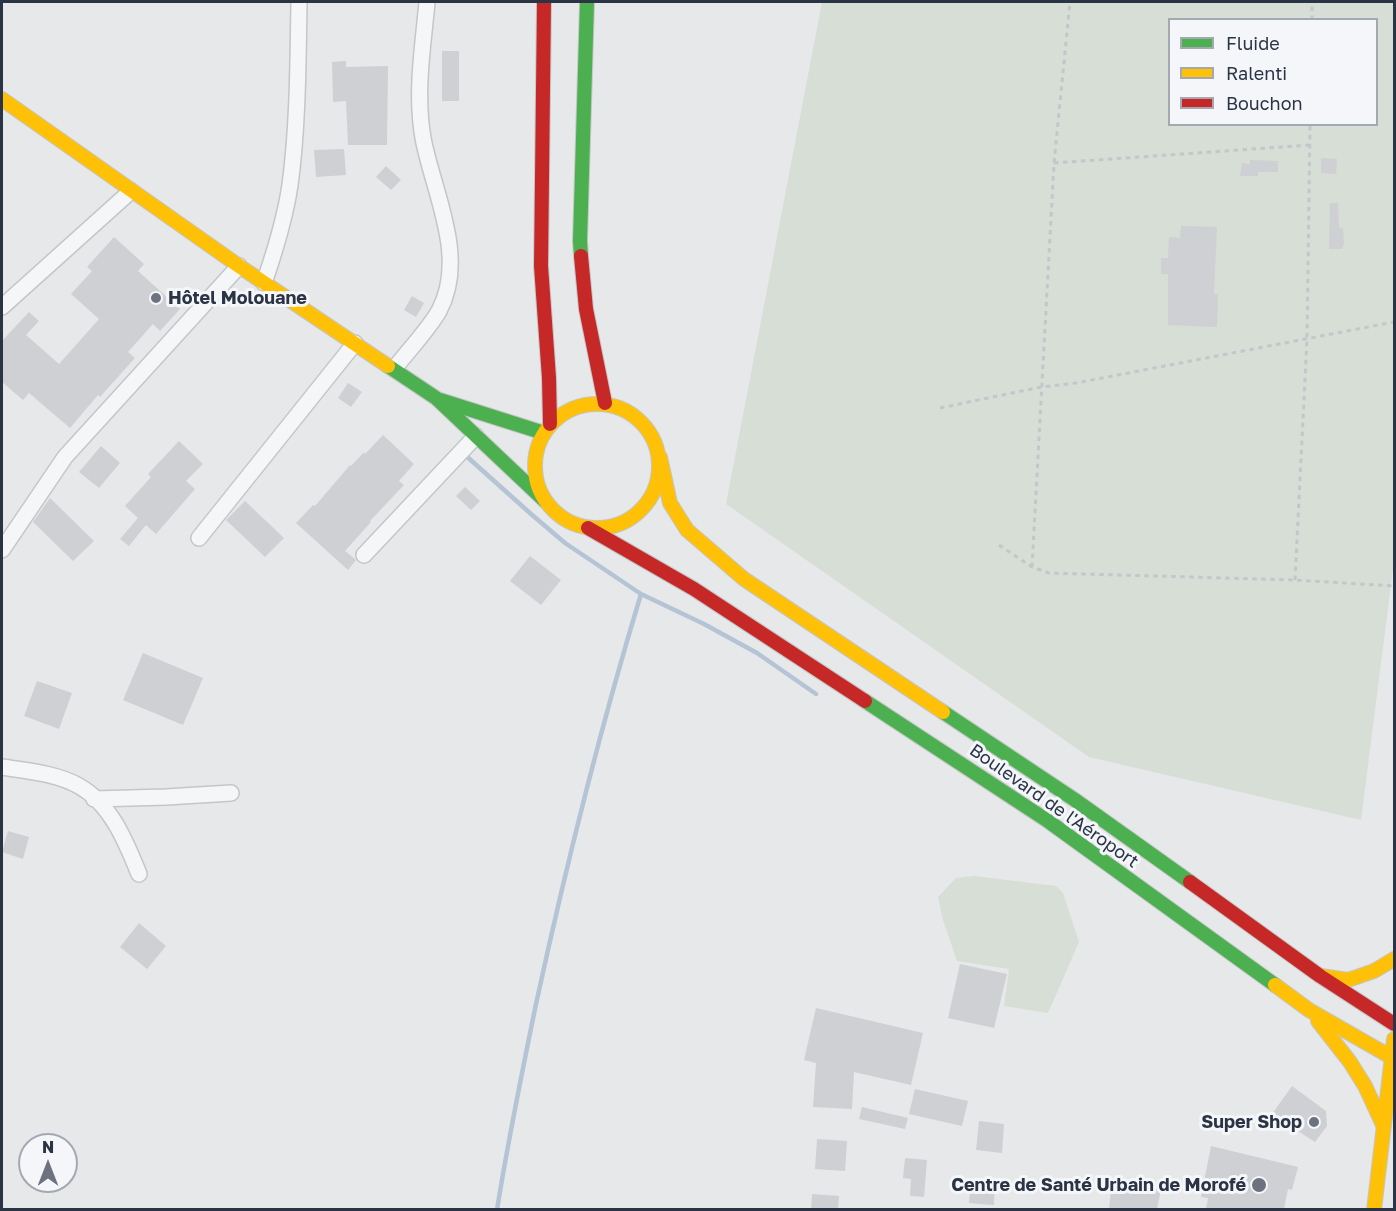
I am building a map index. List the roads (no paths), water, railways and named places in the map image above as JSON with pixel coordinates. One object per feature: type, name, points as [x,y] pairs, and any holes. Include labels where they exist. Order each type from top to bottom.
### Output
[{"type":"main road","points":[[544,2],[541,266],[549,378],[547,428]]},
{"type":"main road","points":[[587,2],[580,241],[586,309],[605,403]]},
{"type":"main road","points":[[2,99],[239,266],[436,398],[545,501],[571,523],[588,528],[607,528],[625,521],[641,510],[653,495],[659,477],[660,457],[654,438],[642,421],[625,409],[605,403],[584,404],[565,411],[547,428],[538,441],[534,462],[536,482],[545,501]]},
{"type":"main road","points":[[436,398],[547,428]]},
{"type":"main road","name":"Boulevard de l'Aéroport","points":[[660,457],[670,502],[687,530],[744,579],[1075,800],[1320,976],[1395,1024]]},
{"type":"main road","name":"Boulevard de l'Aéroport","points":[[588,528],[694,589],[1048,821],[1309,1010],[1391,1057]]},
{"type":"main road","points":[[1320,976],[1348,980],[1374,971],[1395,958]]},
{"type":"main road","points":[[1309,1010],[1350,1062],[1365,1086],[1383,1125]]},
{"type":"main road","points":[[1374,1209],[1395,1034]]},
{"type":"street","points":[[264,283],[278,240],[290,186],[299,2]]},
{"type":"street","points":[[394,369],[438,312],[446,294],[450,259],[448,232],[423,136],[418,91],[427,2]]},
{"type":"street","points":[[2,307],[131,191]]},
{"type":"street","points":[[2,550],[65,458],[239,266]]},
{"type":"street","points":[[199,538],[355,343]]},
{"type":"street","points":[[364,555],[476,436]]},
{"type":"street","points":[[2,766],[51,775],[80,786],[107,810],[125,839],[139,874]]},
{"type":"street","points":[[94,799],[166,798],[231,793]]},
{"type":"waterway","points":[[464,454],[565,543],[641,594],[704,624],[757,653],[816,694]]},
{"type":"waterway","points":[[497,1210],[510,1132],[559,901],[584,798],[641,594]]},
{"type":"place","name":"Hôtel Molouane","points":[[156,298]]},
{"type":"place","name":"Super Shop","points":[[1314,1122]]},
{"type":"place","name":"Centre de Santé Urbain de Morofé","points":[[1259,1185]]}]
